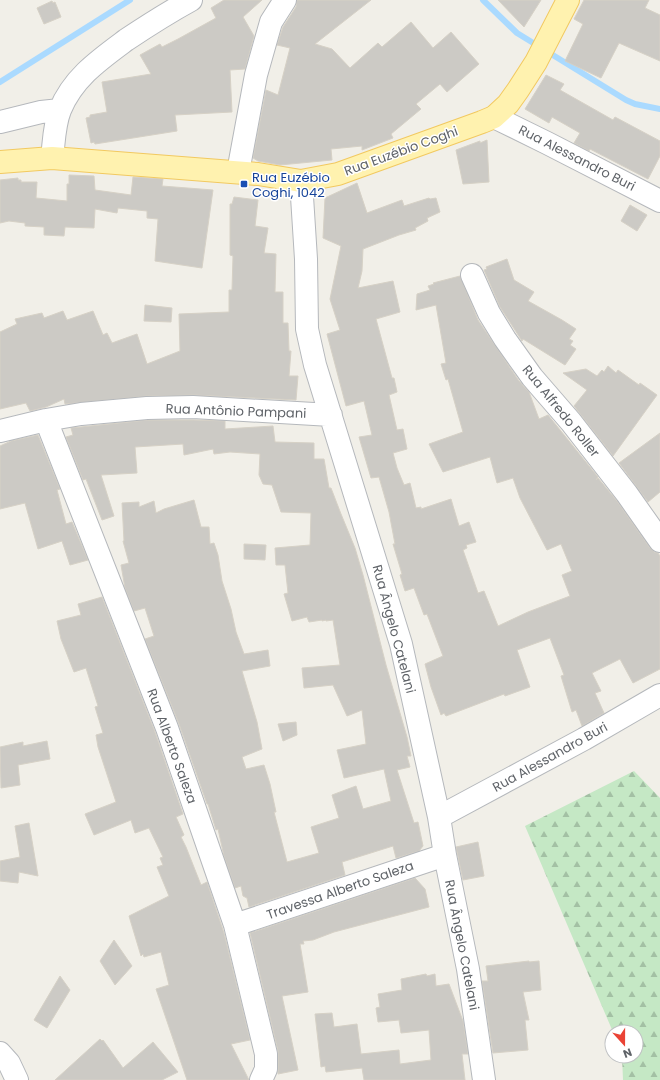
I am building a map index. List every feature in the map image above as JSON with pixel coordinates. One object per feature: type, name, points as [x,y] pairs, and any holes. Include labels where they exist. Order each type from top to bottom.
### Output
[{"type":"main road","name":"Rua Euzébio Coghi","points":[[0,162],[52,158],[238,172],[301,181],[338,174],[494,117],[511,100],[536,62],[568,0]]},
{"type":"street","points":[[238,172],[256,75],[272,22],[285,0]]},
{"type":"street","points":[[52,158],[55,129],[60,110],[76,83],[95,62],[148,25],[188,1]]},
{"type":"street","points":[[0,122],[41,112],[60,110]]},
{"type":"street","name":"Rua Alessandro Buri","points":[[494,117],[660,201]]},
{"type":"street","name":"Rua Ângelo Catelani","points":[[301,181],[306,259],[308,329],[315,365],[401,644],[439,817],[445,855],[468,969],[484,1080]]},
{"type":"street","name":"Rua Alfredo Roller","points":[[472,275],[489,313],[532,377],[571,422],[627,494],[660,541]]},
{"type":"street","name":"Rua Antônio Pampani","points":[[0,432],[46,420],[81,414],[147,408],[193,407],[331,414]]},
{"type":"street","name":"Rua Alberto Saleza","points":[[46,420],[167,728],[235,925],[266,1054],[266,1069],[261,1080]]},
{"type":"street","name":"Rua Alessandro Buri","points":[[439,817],[584,740],[660,695]]},
{"type":"street","name":"Travessa Alberto Saleza","points":[[235,925],[445,855]]},
{"type":"street","points":[[0,1053],[9,1063],[17,1080]]},
{"type":"green space","points":[[634,771],[660,798],[660,1080],[623,1080],[622,1064],[644,1064],[644,1024],[610,1024],[525,826]]},
{"type":"building","points":[[224,0],[262,0],[243,17],[254,36],[245,69],[230,70],[232,112],[175,115],[177,131],[95,144],[94,142],[91,143],[86,118],[90,117],[90,115],[107,112],[102,82],[151,74],[140,55],[160,44],[162,47],[216,18],[211,8]]},
{"type":"building","points":[[297,0],[371,0],[315,44],[332,49],[350,68],[378,43],[382,47],[411,22],[433,48],[451,32],[479,64],[447,92],[440,84],[416,104],[421,109],[391,134],[393,138],[362,150],[362,146],[331,149],[332,160],[280,165],[258,161],[253,158],[266,90],[278,95],[290,48],[277,45],[283,27],[296,7]]},
{"type":"building","points":[[498,0],[541,0],[524,27]]},
{"type":"building","points":[[584,0],[649,0],[645,8],[660,15],[660,61],[619,43],[601,78],[565,61],[583,24],[574,19]]},
{"type":"building","points":[[52,1],[53,3],[55,2],[61,17],[44,24],[37,8]]},
{"type":"building","points":[[546,75],[564,84],[560,90],[613,120],[615,117],[660,141],[660,156],[648,179],[590,149],[589,151],[574,143],[580,133],[552,117],[549,123],[525,109]]},
{"type":"building","points":[[487,140],[489,182],[463,184],[456,150]]},
{"type":"building","points":[[69,175],[94,176],[95,190],[131,195],[133,177],[163,179],[162,186],[213,190],[202,268],[155,261],[158,219],[147,218],[147,211],[118,208],[117,213],[95,209],[94,228],[65,227],[64,236],[44,235],[44,227],[25,226],[25,223],[9,221],[0,223],[0,180],[18,178],[21,182],[37,182],[36,198],[67,201],[67,184],[69,184]]},
{"type":"building","points":[[357,183],[367,213],[402,200],[404,206],[429,198],[436,198],[440,212],[427,218],[428,221],[415,228],[416,230],[363,249],[362,271],[358,288],[393,281],[400,312],[376,319],[397,392],[389,395],[397,430],[403,429],[407,449],[393,453],[397,468],[404,485],[410,483],[416,508],[421,507],[421,509],[451,499],[459,526],[469,522],[476,542],[466,545],[467,548],[463,550],[478,593],[484,591],[498,626],[528,612],[570,596],[562,575],[572,571],[561,544],[547,550],[520,498],[513,478],[497,483],[490,457],[443,472],[429,444],[463,432],[448,379],[446,380],[441,364],[446,363],[436,305],[416,310],[417,294],[430,290],[428,286],[434,284],[433,283],[460,276],[478,320],[519,381],[529,392],[539,419],[548,415],[598,477],[596,480],[598,478],[617,501],[650,548],[660,556],[660,669],[633,683],[620,659],[592,673],[601,691],[595,693],[604,713],[582,726],[576,710],[572,712],[561,676],[564,675],[550,638],[517,650],[530,687],[505,696],[504,694],[446,716],[444,713],[441,715],[425,664],[443,656],[427,614],[424,615],[414,588],[405,591],[400,575],[402,574],[393,544],[395,544],[389,512],[379,477],[371,478],[359,437],[372,435],[364,401],[346,406],[327,334],[340,330],[330,299],[341,246],[323,238],[325,198]]},
{"type":"building","points":[[234,197],[258,200],[255,226],[268,228],[264,253],[276,254],[275,292],[283,292],[283,323],[288,323],[289,351],[291,351],[289,376],[298,376],[296,400],[194,395],[147,396],[65,404],[64,399],[46,407],[30,411],[26,403],[0,409],[0,332],[17,324],[15,319],[42,313],[44,318],[63,311],[67,320],[93,311],[103,335],[107,333],[112,343],[137,334],[147,364],[180,351],[179,314],[229,312],[229,290],[232,290],[233,256],[230,255],[230,204],[232,204]]},
{"type":"building","points":[[630,205],[647,215],[637,231],[621,221]]},
{"type":"building","points":[[507,259],[514,280],[534,292],[528,301],[576,329],[569,339],[573,341],[570,345],[576,349],[565,365],[523,339],[522,341],[500,307],[484,270],[487,269],[486,267]]},
{"type":"building","points":[[145,305],[172,308],[171,322],[144,321]]},
{"type":"building","points":[[608,366],[616,373],[618,370],[639,385],[640,383],[657,395],[613,456],[574,406],[587,390],[563,373],[586,369],[597,376],[602,370],[604,372]]},
{"type":"building","points":[[148,420],[225,421],[225,429],[273,426],[275,442],[314,443],[314,459],[324,459],[329,488],[331,488],[355,548],[407,737],[411,756],[407,756],[410,767],[397,770],[414,823],[418,822],[423,846],[419,851],[396,858],[393,846],[342,862],[345,875],[249,907],[247,898],[243,896],[241,886],[235,888],[224,856],[218,829],[216,830],[179,724],[145,639],[154,636],[145,608],[134,611],[125,588],[121,565],[129,563],[123,541],[122,503],[139,502],[139,507],[154,501],[156,513],[194,500],[201,527],[209,527],[210,544],[214,543],[218,555],[222,581],[231,609],[236,632],[244,654],[268,650],[270,666],[242,671],[257,722],[262,749],[242,757],[246,769],[264,765],[270,784],[276,812],[274,812],[287,862],[319,853],[311,827],[339,818],[332,795],[356,786],[363,809],[391,801],[384,769],[344,778],[337,750],[366,744],[362,710],[347,716],[333,685],[304,688],[302,668],[340,665],[333,620],[309,622],[307,617],[292,621],[284,594],[288,593],[285,565],[276,565],[275,548],[310,545],[311,513],[281,512],[272,485],[263,484],[259,475],[260,454],[230,452],[214,454],[213,449],[184,455],[183,444],[135,447],[137,473],[101,475],[114,516],[102,520],[86,479],[83,480],[66,437],[73,435],[71,428]]},
{"type":"building","points":[[660,433],[660,492],[648,502],[619,463]]},
{"type":"building","points":[[38,435],[60,489],[57,490],[66,524],[72,522],[88,560],[70,565],[62,541],[38,549],[25,503],[0,509],[0,446],[11,441]]},
{"type":"building","points":[[244,544],[266,545],[265,560],[244,559]]},
{"type":"building","points":[[102,597],[155,732],[183,814],[176,817],[184,835],[181,837],[201,885],[207,882],[224,933],[250,1040],[231,1044],[249,1080],[187,1080],[156,989],[169,985],[161,952],[144,957],[143,954],[141,956],[129,916],[169,896],[157,867],[163,865],[160,858],[163,857],[149,828],[135,833],[131,820],[94,835],[85,814],[116,802],[98,747],[96,735],[103,733],[95,707],[98,706],[86,668],[74,672],[61,639],[57,621],[81,615],[78,604]]},
{"type":"building","points":[[296,722],[297,735],[283,741],[278,724]]},
{"type":"building","points":[[47,741],[50,759],[18,765],[20,785],[1,788],[0,747],[23,742],[23,746]]},
{"type":"building","points":[[29,823],[38,876],[19,872],[18,883],[0,881],[0,861],[20,857],[15,826]]},
{"type":"building","points":[[478,842],[484,876],[463,880],[456,847]]},
{"type":"building","points":[[415,878],[425,889],[429,907],[334,932],[313,940],[303,941],[304,944],[300,944],[308,992],[282,996],[298,1070],[278,1074],[278,1051],[250,933]]},
{"type":"building","points":[[114,940],[132,966],[115,985],[100,961]]},
{"type":"building","points":[[539,961],[541,990],[523,992],[529,1020],[525,1020],[528,1050],[493,1053],[482,981],[488,981],[486,966]]},
{"type":"building","points":[[426,974],[427,976],[435,974],[436,986],[449,984],[463,1021],[468,1054],[462,1054],[465,1080],[364,1080],[362,1068],[326,1072],[325,1066],[321,1067],[315,1014],[332,1013],[334,1027],[357,1024],[361,1054],[399,1050],[400,1064],[431,1060],[429,1030],[401,1033],[399,1020],[378,1022],[376,1008],[380,1007],[378,994],[402,990],[401,979]]},
{"type":"building","points":[[60,976],[70,990],[47,1028],[34,1020]]},
{"type":"building","points":[[100,1039],[102,1041],[103,1040],[123,1068],[153,1042],[178,1072],[162,1080],[55,1080]]},
{"type":"waterway","points":[[0,82],[130,0]]},
{"type":"waterway","points":[[483,0],[517,33],[626,100],[635,104],[660,109]]},
{"type":"place","name":"Rua Euzébio Coghi, 1042","points":[[244,184]]}]
